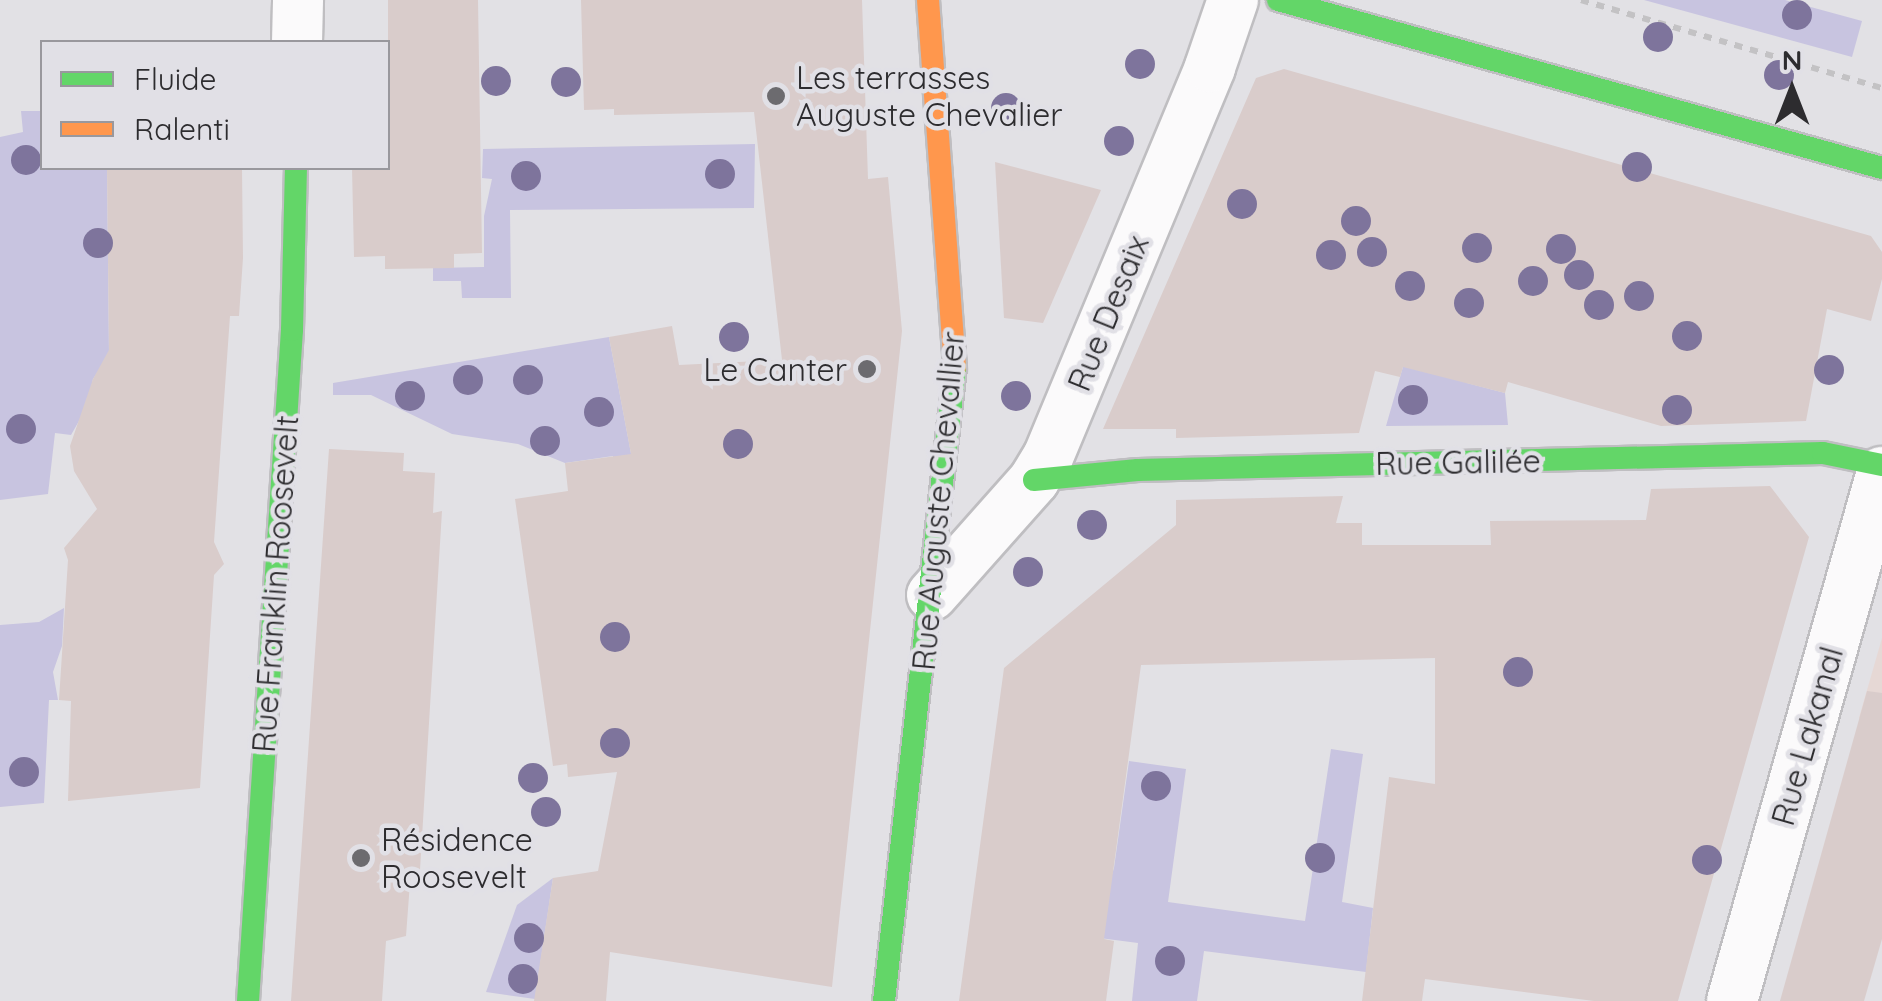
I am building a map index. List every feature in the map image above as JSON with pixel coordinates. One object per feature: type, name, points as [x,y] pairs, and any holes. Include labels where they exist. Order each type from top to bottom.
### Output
[{"type":"street","points":[[297,40],[298,0]]},
{"type":"street","name":"Rue Auguste Chevallier","points":[[884,1001],[956,354],[928,0]]},
{"type":"street","name":"Rue Desaix","points":[[932,595],[1034,480],[1074,398],[1234,0]]},
{"type":"street","points":[[1278,0],[1882,168]]},
{"type":"street","name":"Rue Franklin Roosevelt","points":[[248,1001],[292,330],[296,170]]},
{"type":"street","name":"Rue Galilée","points":[[1034,480],[1138,470],[1823,453],[1882,469]]},
{"type":"street","name":"Rue Lakanal","points":[[1732,1001],[1882,469]]},
{"type":"path","points":[[1582,0],[1882,88]]},
{"type":"shaded area","points":[[1644,0],[1785,0],[1862,21],[1852,57]]},
{"type":"shaded area","points":[[21,111],[40,111],[40,170],[107,170],[109,355],[93,379],[87,407],[71,435],[55,433],[48,494],[0,500],[0,137],[23,132]]},
{"type":"shaded area","points":[[755,144],[754,208],[510,210],[511,298],[462,298],[461,281],[433,281],[433,268],[484,267],[484,216],[492,179],[482,178],[483,149]]},
{"type":"shaded area","points":[[1419,311],[1467,383],[1505,393],[1508,425],[1386,426]]},
{"type":"shaded area","points":[[609,337],[636,480],[618,483],[613,456],[565,463],[518,444],[452,434],[371,395],[333,395],[333,383]]},
{"type":"shaded area","points":[[64,608],[62,646],[53,672],[58,700],[49,700],[44,803],[0,807],[0,625],[39,622]]},
{"type":"shaded area","points":[[1882,638],[1882,724],[1859,718]]},
{"type":"shaded area","points":[[1331,749],[1363,754],[1342,902],[1373,908],[1366,972],[1204,951],[1197,1001],[1132,1001],[1138,943],[1092,937],[1114,868],[1129,761],[1186,769],[1168,902],[1305,921]]},
{"type":"shaded area","points":[[553,878],[535,999],[486,992],[517,905]]},
{"type":"building","points":[[388,0],[478,0],[482,253],[454,254],[454,268],[385,269],[385,256],[354,257],[352,170],[390,170]]},
{"type":"building","points":[[581,0],[862,0],[868,179],[888,177],[902,331],[832,987],[610,952],[606,1001],[534,1001],[553,878],[598,871],[617,772],[568,777],[567,764],[553,766],[515,499],[568,491],[565,463],[631,454],[609,337],[672,326],[679,365],[782,360],[754,112],[614,115],[614,109],[584,110]]},
{"type":"building","points":[[1284,69],[1871,236],[1882,252],[1882,279],[1871,321],[1827,309],[1806,421],[1661,426],[1508,382],[1505,393],[1403,367],[1400,377],[1375,371],[1359,433],[1176,438],[1176,429],[1103,429],[1256,78]]},
{"type":"building","points":[[995,162],[1101,190],[1043,323],[1004,318]]},
{"type":"building","points":[[107,170],[242,170],[239,316],[230,316],[214,542],[224,564],[214,575],[200,788],[68,801],[71,701],[59,700],[68,560],[64,548],[97,509],[74,471],[70,446],[93,379],[109,350]]},
{"type":"building","points":[[329,449],[404,453],[403,471],[435,473],[433,513],[442,511],[420,870],[411,869],[406,936],[386,941],[382,1001],[291,1001]]},
{"type":"building","points":[[1770,486],[1809,537],[1678,1001],[1594,1001],[1425,979],[1422,1001],[1362,1001],[1389,777],[1435,784],[1435,658],[1141,665],[1104,939],[1114,941],[1106,1001],[959,1001],[1004,668],[1176,525],[1176,500],[1343,496],[1336,523],[1362,523],[1362,545],[1491,545],[1490,521],[1646,520],[1651,489]]},
{"type":"building","points":[[1867,691],[1882,693],[1882,939],[1864,1001],[1780,1001]]},
{"type":"traffic: fast","points":[[1278,0],[1882,168]]},
{"type":"traffic: fast","points":[[248,1001],[292,330],[296,170]]},
{"type":"traffic: fast","points":[[884,1001],[955,367]]},
{"type":"traffic: fast","points":[[1034,480],[1138,470],[1823,453],[1882,465]]},
{"type":"traffic: slow","points":[[928,0],[955,367]]},
{"type":"place","name":"Les terrasses Auguste Chevalier","points":[[776,96]]},
{"type":"place","name":"Le Canter","points":[[867,369]]},
{"type":"place","name":"Résidence Roosevelt","points":[[361,858]]}]
